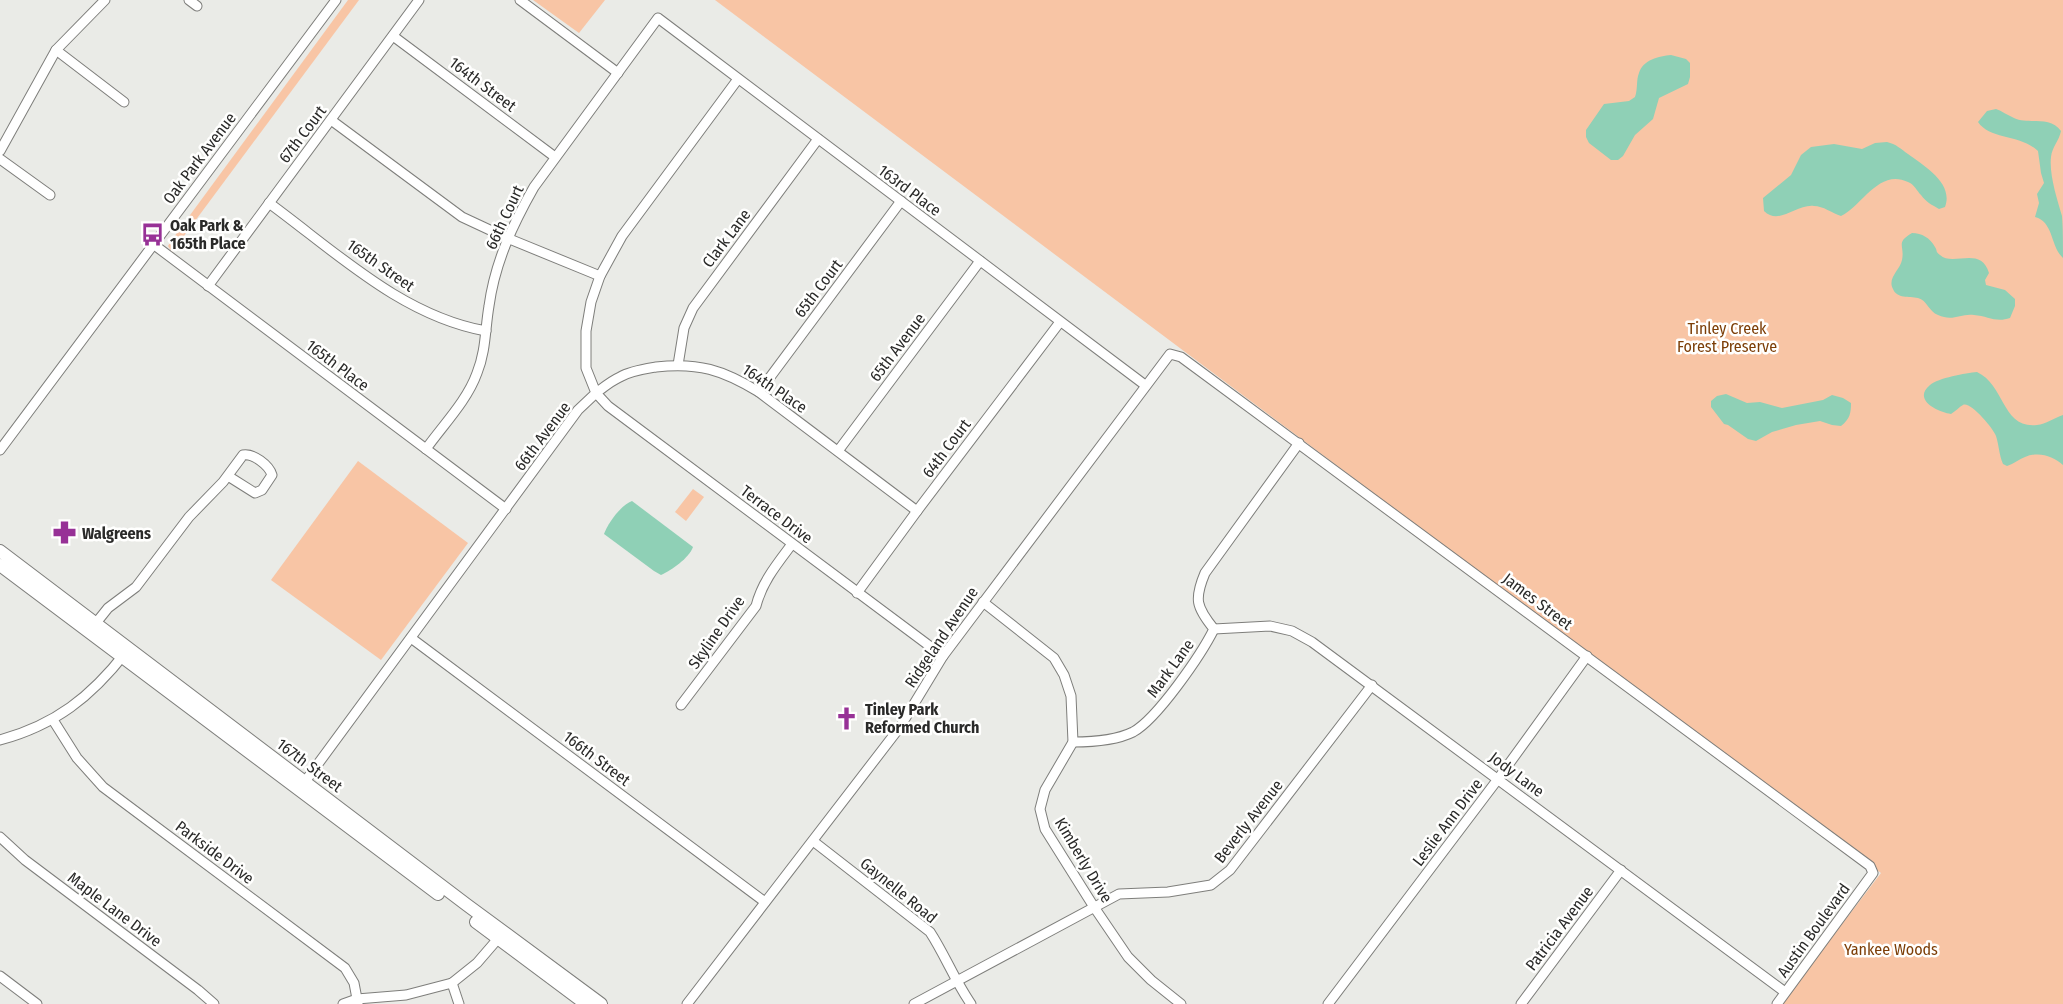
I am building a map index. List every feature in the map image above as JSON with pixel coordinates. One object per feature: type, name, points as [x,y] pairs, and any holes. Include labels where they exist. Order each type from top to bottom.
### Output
[{"type":"main road","name":"167th Street","points":[[0,551],[129,648],[302,785],[501,935],[586,1004]]},
{"type":"main road","name":"167th Street","points":[[0,565],[121,658],[302,785]]},
{"type":"main road","name":"167th Street","points":[[501,935],[601,1004]]},
{"type":"street","points":[[0,151],[56,50],[105,0]]},
{"type":"street","name":"Oak Park Avenue","points":[[0,450],[336,0]]},
{"type":"street","name":"67th Court","points":[[208,286],[419,0]]},
{"type":"street","points":[[520,0],[618,74]]},
{"type":"street","name":"66th Court","points":[[426,449],[475,379],[484,351],[489,306],[507,238],[534,187],[658,18]]},
{"type":"street","name":"163rd Place","points":[[658,18],[1145,385]]},
{"type":"street","name":"164th Street","points":[[393,36],[555,157]]},
{"type":"street","points":[[56,50],[124,102]]},
{"type":"street","points":[[596,393],[586,368],[586,331],[591,302],[600,276],[622,236],[738,79]]},
{"type":"street","points":[[331,120],[462,217],[600,276]]},
{"type":"street","name":"Clark Lane","points":[[678,365],[684,328],[693,308],[818,139]]},
{"type":"street","points":[[0,159],[50,195]]},
{"type":"street","name":"65th Court","points":[[759,392],[901,201]]},
{"type":"street","name":"165th Street","points":[[269,203],[402,300],[450,322],[486,331]]},
{"type":"street","name":"165th Place","points":[[153,244],[506,509]]},
{"type":"street","name":"65th Avenue","points":[[838,451],[980,261]]},
{"type":"street","name":"64th Court","points":[[857,593],[916,511],[1060,322]]},
{"type":"street","name":"Ridgeland Avenue","points":[[687,1004],[900,727],[943,656],[1145,385],[1170,354],[1181,357]]},
{"type":"street","name":"James Street","points":[[1181,357],[1870,866],[1873,873]]},
{"type":"street","name":"164th Place","points":[[596,393],[621,376],[647,368],[678,365],[707,367],[735,377],[759,392],[916,511]]},
{"type":"street","name":"66th Avenue","points":[[302,785],[578,410],[596,393]]},
{"type":"street","name":"Terrace Drive","points":[[596,393],[608,406],[943,656]]},
{"type":"street","name":"Mark Lane","points":[[1073,742],[1100,741],[1132,732],[1153,716],[1206,646],[1214,629],[1203,616],[1198,603],[1198,591],[1205,573],[1299,443]]},
{"type":"street","points":[[96,623],[108,608],[136,587],[189,517],[246,454],[269,468],[273,475],[262,490],[255,493],[228,476]]},
{"type":"street","name":"Skyline Drive","points":[[681,705],[756,606],[765,582],[792,544]]},
{"type":"street","points":[[983,602],[1054,658],[1064,675],[1071,696],[1073,742]]},
{"type":"street","name":"Jody Lane","points":[[1214,629],[1270,626],[1292,631],[1312,642],[1785,992]]},
{"type":"street","name":"166th Street","points":[[411,638],[765,903]]},
{"type":"street","points":[[0,740],[28,732],[53,720],[90,693],[129,648]]},
{"type":"street","name":"Leslie Ann Drive","points":[[1328,1004],[1587,656]]},
{"type":"street","name":"Beverly Avenue","points":[[914,1004],[957,983],[1119,894],[1168,892],[1211,885],[1230,870],[1372,685]]},
{"type":"street","name":"Parkside Drive","points":[[53,720],[77,758],[103,787],[345,968],[354,983],[357,1002]]},
{"type":"street","name":"Kimberly Drive","points":[[1073,742],[1045,790],[1040,809],[1045,829],[1128,957],[1151,980],[1181,1004]]},
{"type":"street","name":"Maple Lane Drive","points":[[0,837],[24,860],[214,1004]]},
{"type":"street","name":"Gaynelle Road","points":[[813,841],[930,932],[970,1004]]},
{"type":"street","name":"Patricia Avenue","points":[[1521,1004],[1621,870]]},
{"type":"street","name":"Austin Boulevard","points":[[1777,1004],[1873,873]]},
{"type":"street","points":[[343,1004],[406,994],[452,983],[477,963],[501,935]]},
{"type":"street","points":[[0,976],[37,1004]]},
{"type":"street","points":[[452,983],[459,1004]]},
{"type":"green space","points":[[348,0],[359,0],[172,252],[168,246],[171,241]]},
{"type":"green space","points":[[533,0],[605,0],[579,33]]},
{"type":"green space","name":"Tinley Creek Forest Preserve","points":[[715,0],[2063,0],[2063,1004],[1781,1004],[1881,873]]},
{"type":"green space","points":[[358,461],[468,543],[381,660],[271,580]]},
{"type":"green space","points":[[693,489],[704,497],[686,521],[675,512]]},
{"type":"shaded area","points":[[1671,55],[1686,59],[1690,63],[1688,84],[1659,98],[1653,119],[1635,135],[1623,156],[1618,160],[1611,160],[1589,143],[1586,130],[1604,104],[1629,101],[1635,97],[1638,76],[1644,65],[1657,58]]},
{"type":"shaded area","points":[[1996,109],[2020,120],[2051,123],[2061,131],[2052,153],[2051,171],[2062,216],[2063,258],[2046,224],[2035,217],[2039,203],[2037,194],[2044,183],[2038,151],[2023,142],[1990,132],[1978,122],[1987,111]]},
{"type":"shaded area","points":[[1887,142],[1901,149],[1936,176],[1945,190],[1947,198],[1945,207],[1939,209],[1925,200],[1912,184],[1898,179],[1880,184],[1841,216],[1817,206],[1807,206],[1776,216],[1764,211],[1763,198],[1791,175],[1801,155],[1811,147],[1834,144],[1862,149],[1875,143]]},
{"type":"shaded area","points":[[1912,233],[1928,239],[1938,253],[1946,258],[1980,260],[1989,273],[1985,280],[1986,285],[2005,290],[2015,299],[2010,318],[1996,320],[1969,315],[1943,317],[1932,311],[1921,299],[1897,294],[1893,289],[1892,281],[1901,264],[1902,242]]},
{"type":"shaded area","points":[[1977,372],[1993,386],[2017,420],[2037,425],[2063,415],[2063,465],[2050,457],[2035,454],[2007,466],[2003,464],[1994,432],[1976,411],[1963,405],[1951,414],[1934,408],[1925,400],[1925,390],[1934,382]]},
{"type":"shaded area","points":[[1726,394],[1747,403],[1760,402],[1782,408],[1823,400],[1832,395],[1851,403],[1851,410],[1841,426],[1820,421],[1796,425],[1772,432],[1756,441],[1748,439],[1724,424],[1711,407],[1711,401],[1717,396]]},
{"type":"shaded area","points":[[632,501],[693,547],[680,563],[661,575],[604,534],[615,515]]},
{"type":"place","name":"Oak Park & 165th Place","points":[[152,234]]},
{"type":"place","name":"Walgreens","points":[[64,533]]},
{"type":"place","name":"Tinley Park Reformed Church","points":[[847,718]]},
{"type":"park label","name":"Yankee Woods","points":[[1891,949]]}]
